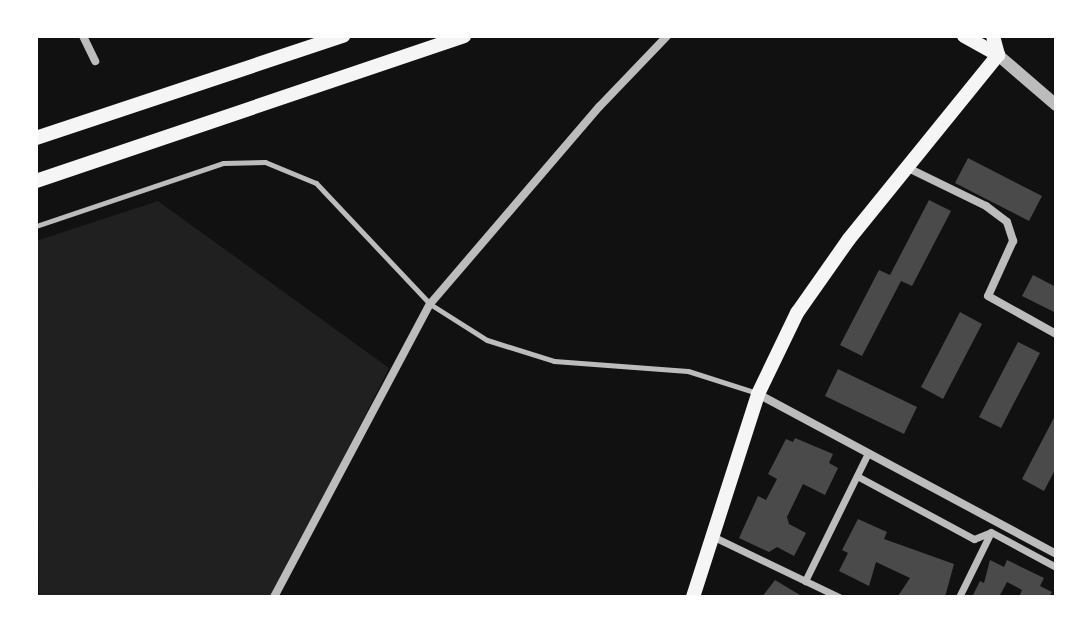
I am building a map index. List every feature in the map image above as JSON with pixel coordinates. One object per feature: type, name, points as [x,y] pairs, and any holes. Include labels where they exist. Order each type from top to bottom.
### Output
[{"type":"main road","points":[[36,138],[343,36]]},
{"type":"main road","points":[[36,181],[464,36]]},
{"type":"main road","points":[[964,36],[998,55]]},
{"type":"main road","points":[[993,36],[998,55]]},
{"type":"main road","points":[[693,597],[758,394],[816,283],[998,55]]},
{"type":"street","points":[[83,36],[95,61]]},
{"type":"street","points":[[274,597],[430,304],[599,107],[667,36]]},
{"type":"street","points":[[998,55],[1056,105]]},
{"type":"street","points":[[906,167],[986,206],[1007,222],[1013,241],[988,296],[1056,334]]},
{"type":"street","points":[[758,394],[1056,554]]},
{"type":"street","points":[[805,581],[868,453]]},
{"type":"street","points":[[857,476],[974,539],[991,532]]},
{"type":"street","points":[[991,532],[1056,567]]},
{"type":"street","points":[[959,597],[991,532]]},
{"type":"street","points":[[712,536],[839,597]]},
{"type":"lane","points":[[36,226],[209,167],[265,162],[316,183],[430,304],[472,333],[535,357],[688,371],[758,394]]},
{"type":"shaded area","points":[[158,201],[389,368],[273,597],[39,597],[36,241]]},
{"type":"building","points":[[968,158],[1042,196],[1029,221],[955,183]]},
{"type":"building","points":[[929,200],[951,211],[912,286],[901,281],[862,356],[840,345],[879,270],[890,275]]},
{"type":"building","points":[[1033,275],[1056,287],[1056,313],[1022,296]]},
{"type":"building","points":[[960,312],[982,324],[943,399],[921,387]]},
{"type":"building","points":[[1018,342],[1040,353],[1001,428],[979,417]]},
{"type":"building","points":[[838,369],[917,407],[904,434],[825,396]]},
{"type":"building","points":[[1056,414],[1056,468],[1044,491],[1022,479]]},
{"type":"building","points":[[795,438],[833,454],[829,463],[838,468],[825,495],[803,484],[787,517],[789,524],[806,533],[794,556],[777,547],[769,552],[739,538],[758,496],[766,500],[777,479],[768,474],[786,439],[793,442]]},
{"type":"building","points":[[858,519],[887,532],[884,539],[954,564],[945,597],[898,596],[910,578],[876,562],[869,586],[839,571],[848,553],[842,550]]},
{"type":"building","points":[[990,560],[1004,567],[1007,560],[1044,578],[1040,586],[1052,592],[1049,597],[1019,597],[1022,590],[1007,582],[999,597],[972,597],[980,581],[984,583]]},
{"type":"building","points":[[775,580],[800,595],[811,597],[762,597]]}]
